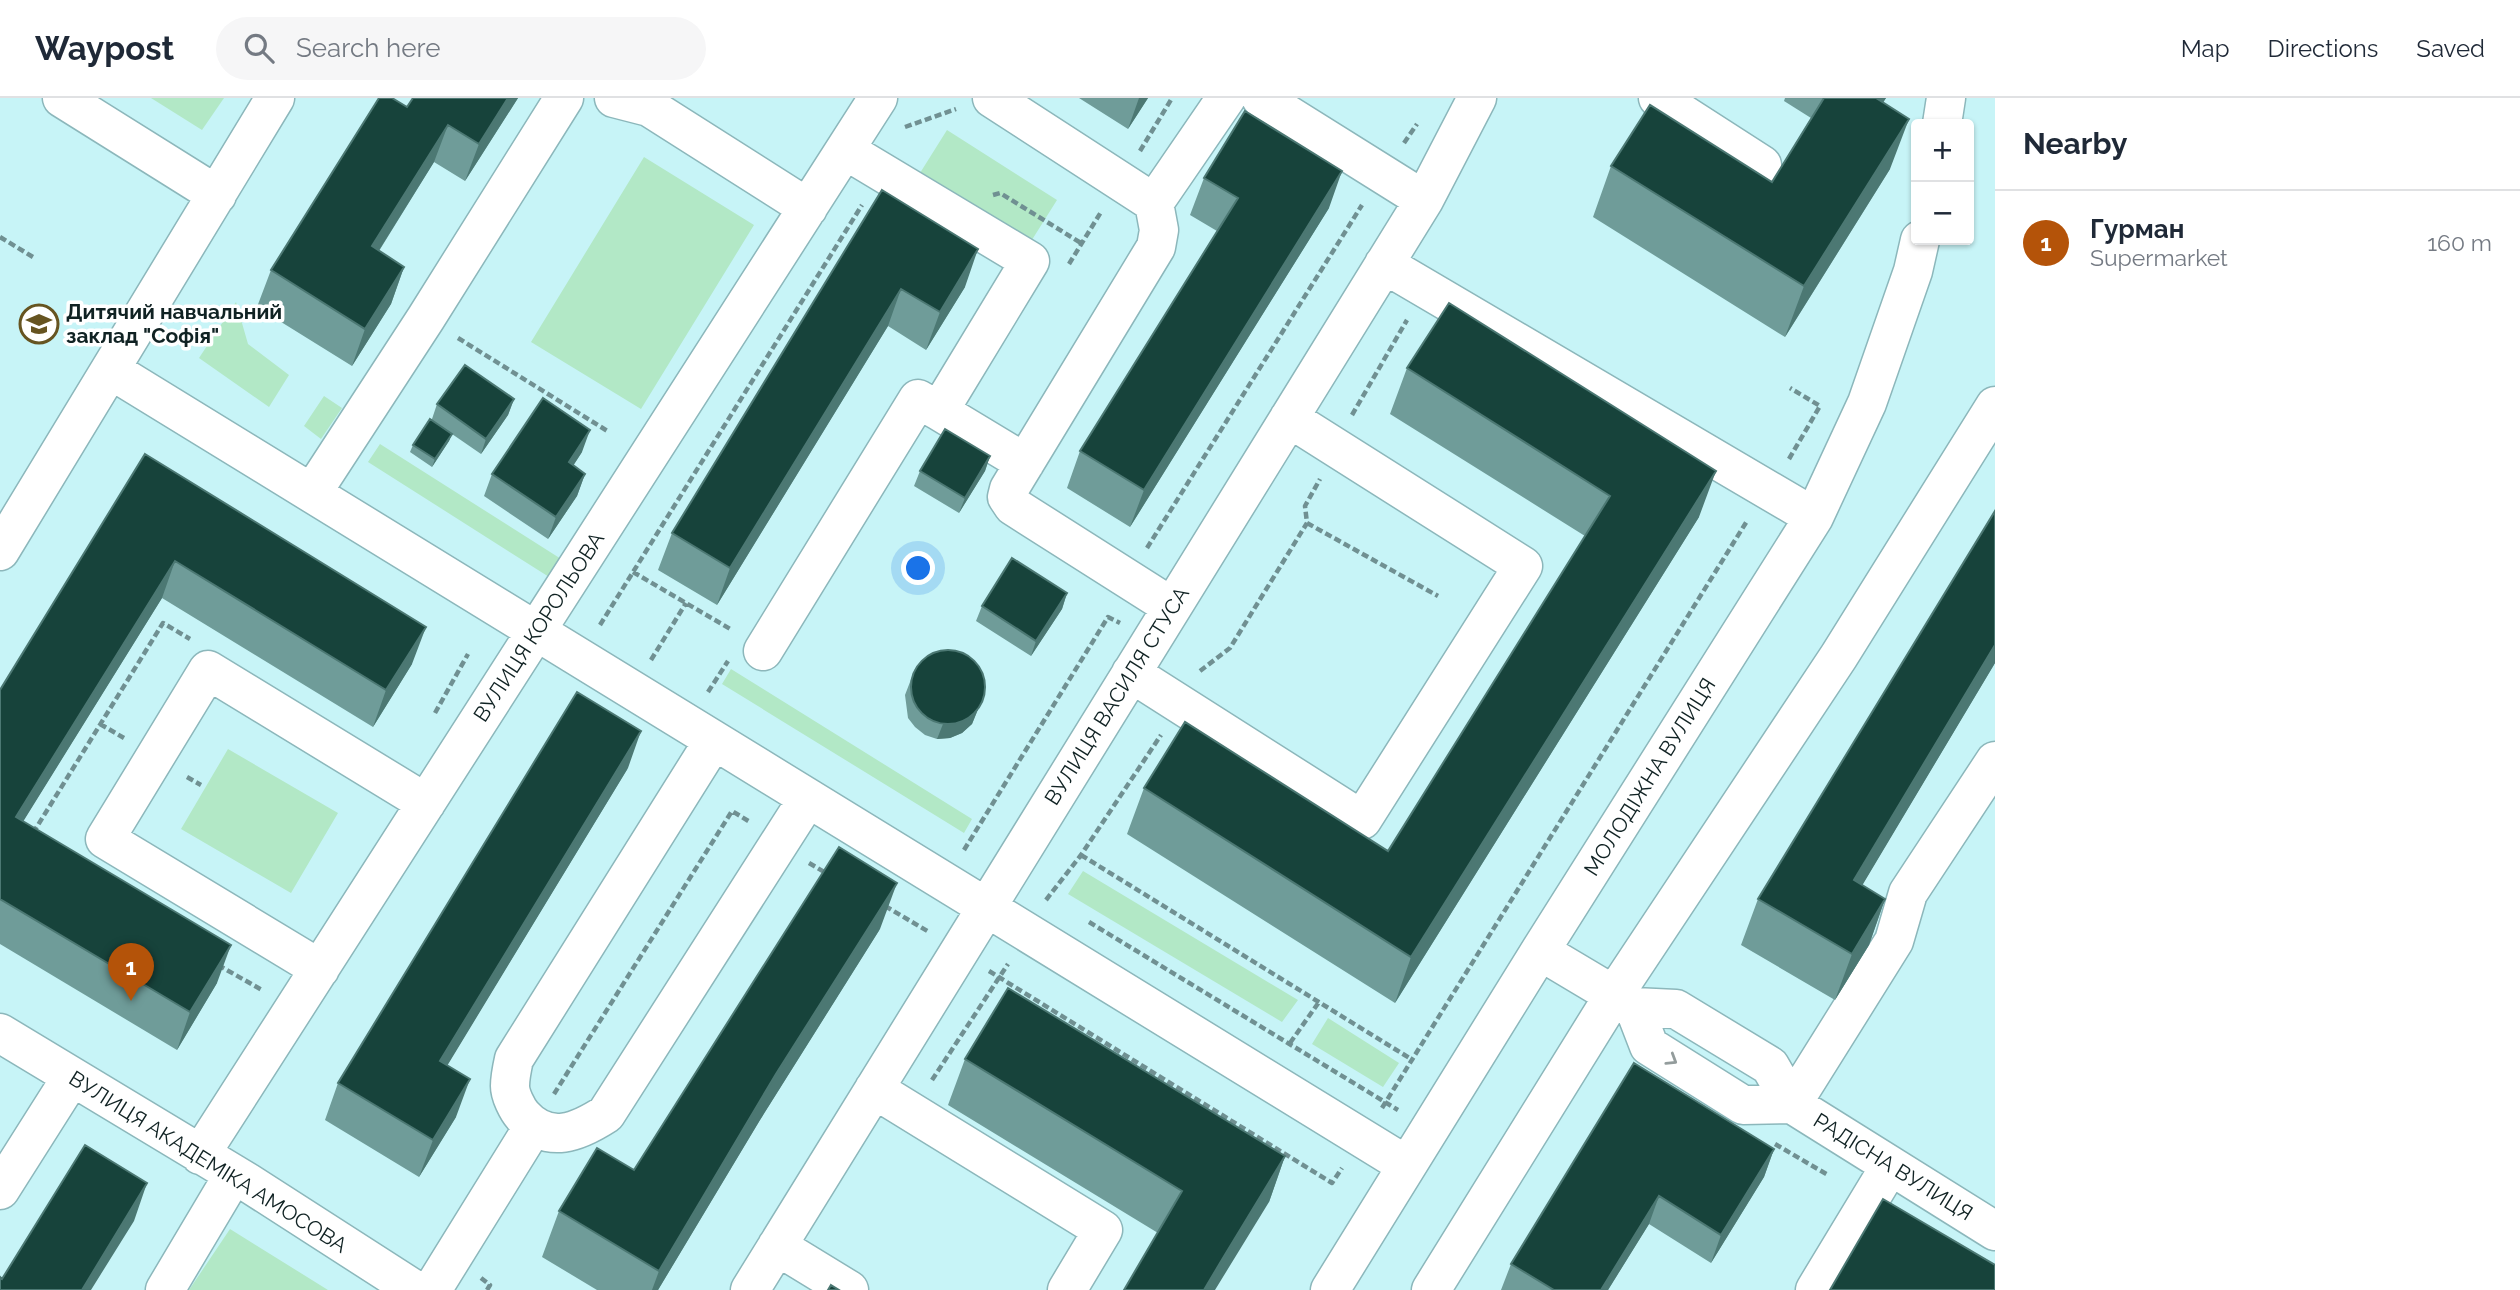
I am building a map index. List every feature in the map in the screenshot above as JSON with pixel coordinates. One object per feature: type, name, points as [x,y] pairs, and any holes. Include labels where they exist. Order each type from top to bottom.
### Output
[{"type":"street","points":[[62,98],[217,195]]},
{"type":"street","points":[[0,551],[275,98]]},
{"type":"street","points":[[312,494],[564,98]]},
{"type":"street","points":[[614,98],[649,107],[808,208]]},
{"type":"street","name":"ВУЛИЦЯ КОРОЛЬОВА","points":[[200,1155],[878,98]]},
{"type":"street","points":[[992,98],[1154,203]]},
{"type":"street","points":[[1172,607],[1013,506],[1007,497],[1009,489],[1156,247],[1159,230],[1154,203],[1226,98]]},
{"type":"street","points":[[1261,98],[1424,200]]},
{"type":"street","points":[[1658,98],[1762,165]]},
{"type":"street","points":[[1943,119],[1947,98]]},
{"type":"street","name":"ВУЛИЦЯ ВАСИЛЯ СТУСА","points":[[750,1290],[1424,200],[1471,100]]},
{"type":"street","points":[[845,150],[1030,261],[939,411]]},
{"type":"street","name":"МОЛОДІЖНА ВУЛИЦЯ","points":[[1329,1290],[1814,517],[1867,403],[1913,271],[1919,245]]},
{"type":"street","points":[[1384,264],[1814,517]]},
{"type":"street","points":[[111,370],[1406,1165]]},
{"type":"street","points":[[753,644],[918,399],[1025,463]]},
{"type":"street","points":[[1432,1290],[1624,1001],[1995,406]]},
{"type":"street","points":[[1131,673],[1362,820],[1523,566],[1289,418]]},
{"type":"street","points":[[320,969],[105,839],[208,670],[426,803]]},
{"type":"street","points":[[713,740],[514,1059],[510,1089],[519,1111],[533,1127],[558,1134],[583,1128],[606,1114],[808,798]]},
{"type":"street","points":[[1792,1104],[1894,941],[1908,893],[1995,761]]},
{"type":"street","points":[[1540,951],[1624,1001]]},
{"type":"street","name":"РАДІСНА ВУЛИЦЯ","points":[[1624,1001],[1649,1046],[1743,1105],[1792,1104],[1995,1231]]},
{"type":"street","name":"ВУЛИЦЯ АКАДЕМІКА АМОСОВА","points":[[0,1033],[234,1174],[415,1290]]},
{"type":"street","points":[[0,1190],[71,1078]]},
{"type":"street","points":[[874,1089],[1103,1230],[1067,1290]]},
{"type":"street","points":[[432,1290],[533,1127]]},
{"type":"street","points":[[1815,1290],[1890,1166]]},
{"type":"street","points":[[165,1290],[234,1174]]},
{"type":"street","points":[[777,1246],[849,1290]]},
{"type":"path","points":[[1382,173],[1421,119]]},
{"type":"path","points":[[1144,552],[1364,203],[1353,196]]},
{"type":"path","points":[[597,629],[864,201]]},
{"type":"path","points":[[0,237],[33,257]]},
{"type":"path","points":[[426,318],[610,432]]},
{"type":"path","points":[[1347,423],[1408,319]]},
{"type":"path","points":[[1082,918],[1386,1101],[1745,523],[1770,491],[1820,406],[1790,388]]},
{"type":"path","points":[[1195,674],[1230,648],[1307,523],[1305,506]]},
{"type":"path","points":[[1307,523],[1438,596]]},
{"type":"path","points":[[633,572],[753,644]]},
{"type":"path","points":[[650,661],[686,603]]},
{"type":"path","points":[[953,843],[965,850],[1108,617]]},
{"type":"path","points":[[430,721],[468,654]]},
{"type":"path","points":[[640,654],[662,667]]},
{"type":"path","points":[[696,688],[707,695]]},
{"type":"path","points":[[100,724],[129,741]]},
{"type":"path","points":[[1059,904],[1047,897],[1081,855],[1155,746]]},
{"type":"path","points":[[533,1127],[732,811],[758,827]]},
{"type":"path","points":[[1081,855],[1411,1059]]},
{"type":"path","points":[[806,861],[828,874]]},
{"type":"path","points":[[883,905],[915,924]]},
{"type":"path","points":[[930,1082],[998,977],[1332,1183]]},
{"type":"path","points":[[1290,1043],[1319,1002]]},
{"type":"path","points":[[1774,1144],[1870,1199]]},
{"type":"green space","points":[[151,98],[224,98],[202,130]]},
{"type":"green space","points":[[947,130],[1057,200],[1030,243],[920,173]]},
{"type":"green space","points":[[644,157],[754,225],[641,409],[531,342]]},
{"type":"green space","points":[[236,302],[248,344],[289,375],[269,407],[199,358]]},
{"type":"green space","points":[[324,396],[342,408],[321,439],[304,426]]},
{"type":"green space","points":[[380,444],[569,564],[557,582],[368,462]]},
{"type":"green space","points":[[731,669],[972,819],[964,833],[722,684]]},
{"type":"green space","points":[[228,749],[338,813],[291,893],[181,829]]},
{"type":"green space","points":[[1083,871],[1298,1000],[1282,1022],[1068,894]]},
{"type":"green space","points":[[1328,1018],[1399,1063],[1383,1087],[1312,1044]]},
{"type":"green space","points":[[230,1229],[328,1290],[189,1290]]},
{"type":"building","points":[[379,98],[392,98],[407,107],[413,98],[508,98],[479,144],[448,125],[372,246],[404,267],[365,329],[271,270]]},
{"type":"building","points":[[1824,98],[1876,98],[1909,119],[1804,286],[1611,166],[1650,105],[1772,182]]},
{"type":"building","points":[[1245,111],[1342,171],[1144,490],[1080,451],[1238,198],[1204,178]]},
{"type":"building","points":[[882,190],[978,249],[940,312],[901,289],[730,568],[672,533]]},
{"type":"building","points":[[1449,303],[1716,471],[1411,957],[1144,788],[1185,722],[1388,851],[1610,496],[1407,368]]},
{"type":"building","points":[[465,365],[514,399],[486,439],[437,404]]},
{"type":"building","points":[[543,398],[590,430],[569,462],[585,474],[556,517],[492,474]]},
{"type":"building","points":[[430,419],[452,434],[435,459],[413,445]]},
{"type":"building","points":[[945,429],[990,456],[965,498],[920,471]]},
{"type":"building","points":[[145,454],[426,627],[386,690],[175,561],[16,817],[231,945],[190,1012],[0,899],[0,690]]},
{"type":"building","points":[[1995,511],[1995,645],[1854,880],[1885,899],[1852,954],[1758,899]]},
{"type":"building","points":[[1012,558],[1067,593],[1036,641],[982,606]]},
{"type":"building","points":[[948,650],[962,653],[974,661],[982,673],[985,687],[982,701],[974,713],[962,721],[948,724],[934,721],[922,713],[914,701],[911,687],[914,673],[922,661],[934,653]]},
{"type":"building","points":[[577,692],[641,731],[440,1061],[470,1079],[433,1140],[338,1083]]},
{"type":"building","points":[[839,847],[897,883],[776,1074],[659,1271],[559,1211],[597,1148],[634,1170]]},
{"type":"building","points":[[1008,988],[1285,1156],[1204,1290],[1124,1290],[1182,1191],[965,1059]]},
{"type":"building","points":[[1634,1063],[1774,1149],[1721,1235],[1659,1196],[1601,1290],[1554,1290],[1511,1264]]},
{"type":"building","points":[[85,1145],[147,1183],[82,1290],[0,1290],[0,1277],[2,1279]]},
{"type":"building","points":[[1883,1199],[1995,1265],[1995,1290],[1830,1290]]},
{"type":"place","name":"Дитячий навчальний заклад \"Софія\"","points":[[39,324]]},
{"type":"place","name":"Гурман","points":[[131,1001]]}]
